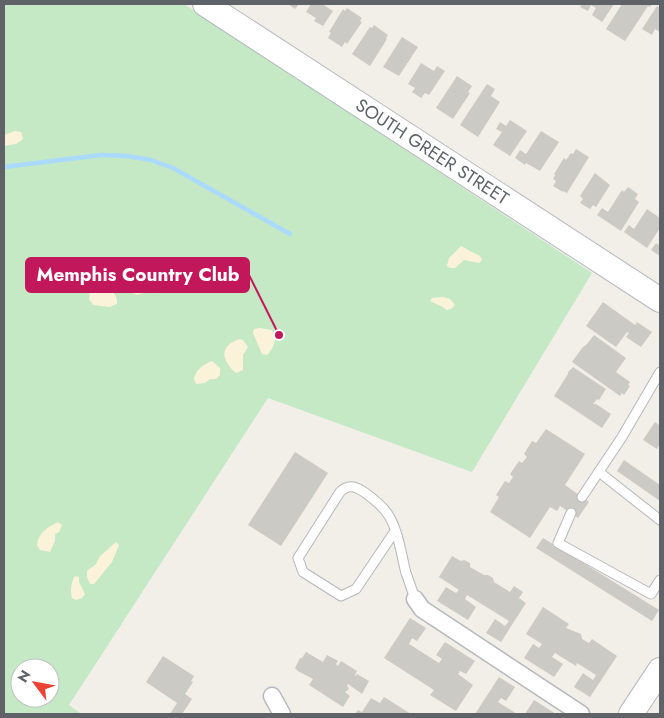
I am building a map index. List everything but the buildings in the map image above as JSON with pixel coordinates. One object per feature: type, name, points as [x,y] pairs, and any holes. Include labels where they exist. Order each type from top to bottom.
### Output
[{"type":"street","name":"SOUTH GREER STREET","points":[[205,4],[660,300]]},
{"type":"street","points":[[415,599],[422,609],[581,714]]},
{"type":"street","points":[[631,714],[660,670]]},
{"type":"street","points":[[272,696],[282,714]]},
{"type":"lane","points":[[582,497],[622,437],[659,375]]},
{"type":"lane","points":[[599,472],[660,520]]},
{"type":"lane","points":[[395,531],[356,589],[340,596],[303,572],[298,558],[340,492],[345,487],[351,486],[360,489],[374,499],[390,518],[395,531],[415,599]]},
{"type":"lane","points":[[571,513],[558,543],[651,594],[660,580]]},
{"type":"green space","points":[[4,4],[184,4],[592,273],[472,472],[268,398],[69,705],[81,714],[4,714]]},
{"type":"sand","points":[[15,131],[21,132],[23,139],[16,144],[4,146],[4,135]]},
{"type":"sand","points":[[461,246],[480,256],[482,260],[479,263],[464,260],[455,268],[447,266],[449,258]]},
{"type":"sand","points":[[164,273],[174,280],[173,286],[168,290],[160,293],[137,295],[132,293],[131,286],[138,277],[146,277],[148,281],[144,285],[147,286],[155,275]]},
{"type":"sand","points":[[94,290],[101,293],[110,291],[115,294],[117,304],[110,307],[93,305],[89,299],[90,292]]},
{"type":"sand","points":[[444,297],[450,299],[455,305],[451,309],[447,310],[430,301],[432,298]]},
{"type":"sand","points":[[254,329],[272,330],[274,333],[275,340],[267,355],[262,354],[253,333]]},
{"type":"sand","points":[[239,339],[243,340],[248,347],[243,355],[243,370],[237,373],[228,364],[225,352],[231,343]]},
{"type":"sand","points":[[212,361],[220,368],[220,375],[216,379],[196,384],[194,379],[198,370]]},
{"type":"sand","points":[[58,522],[62,525],[59,532],[55,534],[55,541],[50,552],[40,550],[37,545],[39,537],[47,528]]},
{"type":"sand","points":[[116,542],[119,545],[112,562],[94,584],[90,584],[87,571]]},
{"type":"sand","points":[[75,576],[79,577],[79,582],[85,594],[82,598],[76,600],[72,598],[71,592]]},
{"type":"waterway","points":[[4,167],[101,155],[127,156],[151,160],[173,168],[290,234]]},
{"type":"place","name":"Memphis Country Club","points":[[279,335]]}]
